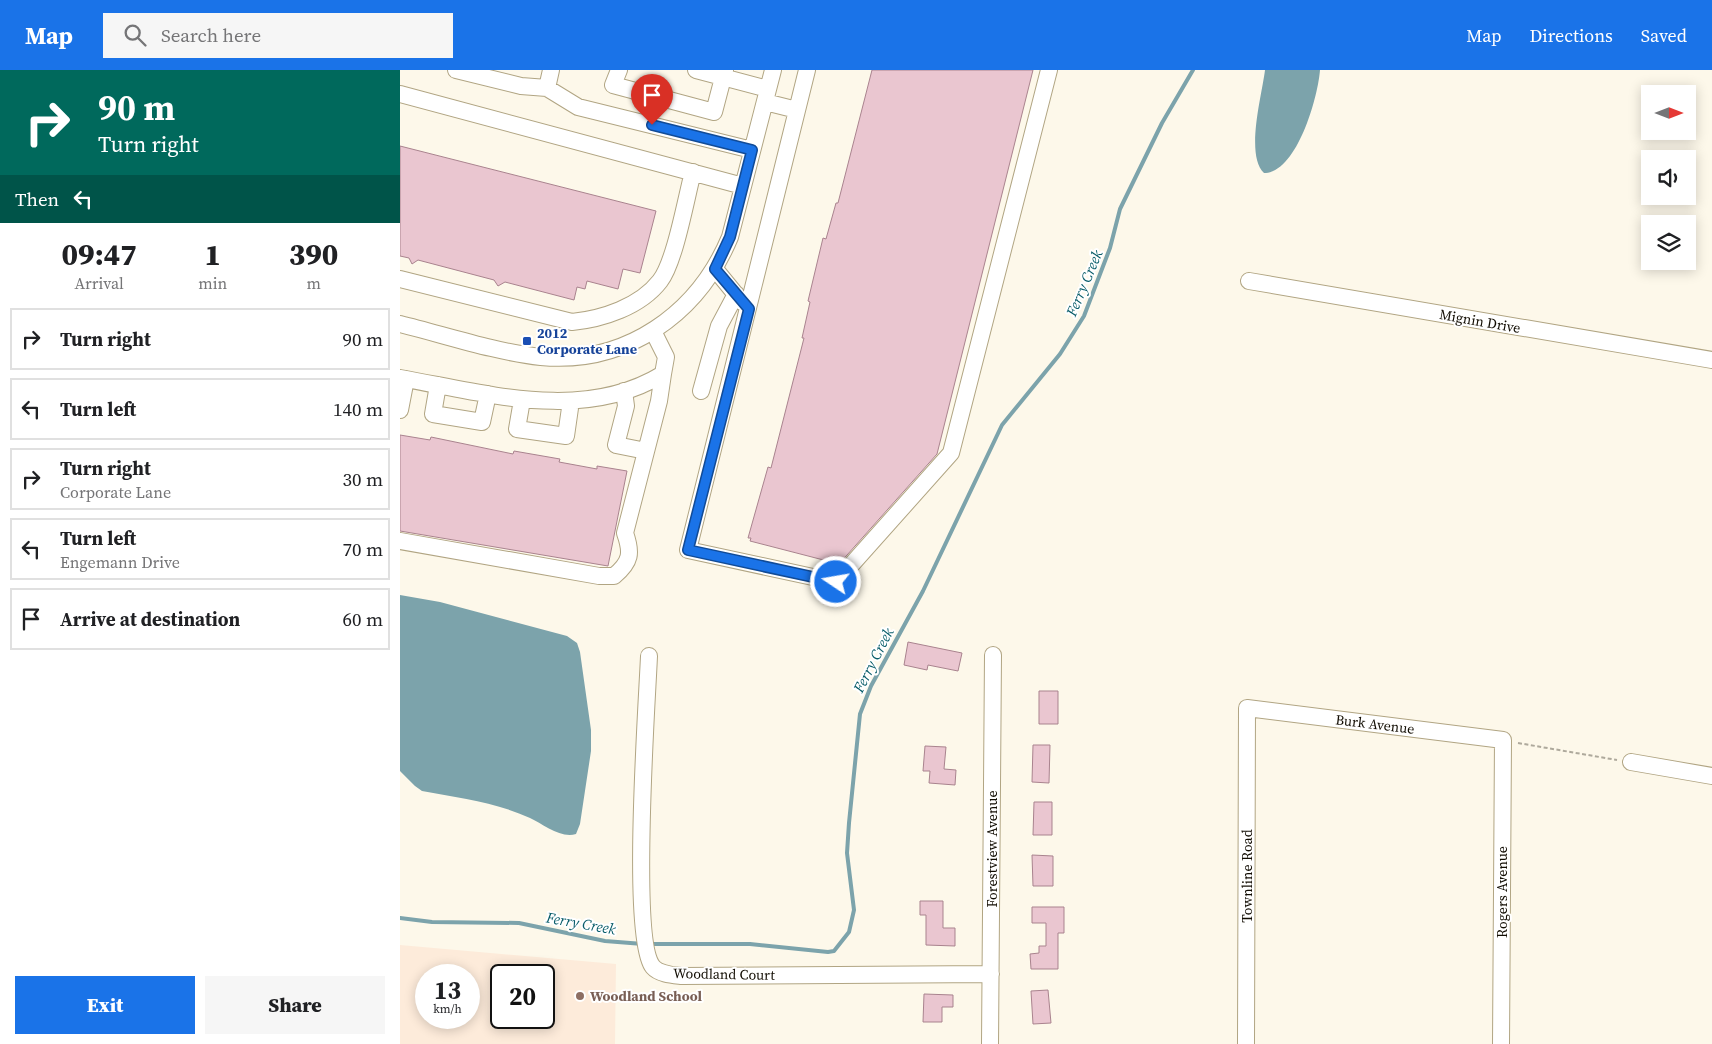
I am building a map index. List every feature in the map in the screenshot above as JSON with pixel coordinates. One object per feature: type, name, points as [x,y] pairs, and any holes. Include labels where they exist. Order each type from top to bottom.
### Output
[{"type":"street","points":[[456,70],[521,86],[546,88],[578,107],[752,150]]},
{"type":"street","points":[[546,88],[551,70]]},
{"type":"street","points":[[619,70],[613,85],[714,112],[724,74]]},
{"type":"street","points":[[696,70],[724,74],[797,110]]},
{"type":"street","points":[[400,324],[519,353],[557,358],[606,351],[653,331],[690,301],[715,269],[730,237],[773,70]]},
{"type":"street","points":[[807,70],[688,550],[836,582],[951,454],[1049,70]]},
{"type":"street","points":[[400,94],[743,186]]},
{"type":"street","points":[[400,279],[572,322],[589,320],[613,313],[641,298],[660,282],[668,268],[693,172]]},
{"type":"street","points":[[715,269],[749,309]]},
{"type":"street","name":"Mignin Drive","points":[[1249,281],[1712,360]]},
{"type":"street","points":[[701,392],[719,326],[736,294]]},
{"type":"street","points":[[400,541],[599,576],[614,576],[628,563],[630,555],[625,534],[660,401],[666,357],[653,331]]},
{"type":"street","points":[[400,410],[403,378],[522,400],[556,402],[603,397],[648,383],[664,374]]},
{"type":"street","points":[[438,385],[433,414],[482,422],[488,394]]},
{"type":"street","points":[[624,391],[626,406],[616,444],[646,451]]},
{"type":"street","points":[[522,400],[518,429],[566,436],[571,401]]},
{"type":"street","name":"Forestview Avenue","points":[[990,1044],[993,655]]},
{"type":"street","name":"Woodland Court","points":[[649,656],[641,872],[644,945],[652,966],[658,971],[681,976],[991,974]]},
{"type":"street","name":"Burk Avenue","points":[[1247,708],[1503,740]]},
{"type":"street","name":"Townline Road","points":[[1246,1044],[1247,708]]},
{"type":"street","name":"Rogers Avenue","points":[[1501,1044],[1503,740]]},
{"type":"street","points":[[1631,762],[1712,776]]},
{"type":"path","points":[[1503,740],[1631,762]]},
{"type":"shaded area","name":"Woodland School","points":[[400,945],[616,964],[615,1044],[400,1044]]},
{"type":"water","points":[[1265,70],[1320,70],[1310,114],[1296,148],[1276,170],[1264,173],[1258,164],[1255,139]]},
{"type":"water","points":[[400,595],[440,602],[567,636],[577,643],[580,652],[591,730],[591,751],[580,824],[576,834],[558,833],[530,818],[490,804],[422,791],[400,771]]},
{"type":"building","points":[[872,70],[1033,70],[937,454],[839,564],[750,541],[751,538],[748,538],[768,467],[771,468],[804,338],[802,338],[810,302],[808,301],[823,238],[826,239],[836,203],[838,203]]},
{"type":"building","points":[[400,146],[656,211],[640,273],[623,269],[618,289],[587,281],[585,289],[577,287],[574,300],[505,282],[498,286],[494,280],[418,260],[412,264],[409,258],[400,256]]},
{"type":"building","points":[[400,435],[430,440],[431,437],[513,454],[514,451],[560,459],[559,462],[597,469],[597,466],[627,471],[608,566],[400,531]]},
{"type":"building","points":[[908,642],[962,653],[958,671],[928,665],[927,670],[904,665]]},
{"type":"building","points":[[1039,691],[1058,691],[1058,724],[1039,724]]},
{"type":"building","points":[[1033,745],[1050,745],[1049,783],[1032,782]]},
{"type":"building","points":[[925,746],[946,747],[944,769],[956,770],[955,785],[929,783],[930,771],[923,771]]},
{"type":"building","points":[[1034,802],[1052,802],[1052,835],[1033,835]]},
{"type":"building","points":[[1032,855],[1053,856],[1053,886],[1033,886]]},
{"type":"building","points":[[920,901],[943,901],[943,928],[955,928],[955,946],[926,945],[926,915],[920,915]]},
{"type":"building","points":[[1032,907],[1064,907],[1064,933],[1058,933],[1058,969],[1031,969],[1030,954],[1039,953],[1039,946],[1046,946],[1046,923],[1032,923]]},
{"type":"building","points":[[1048,990],[1051,1023],[1033,1024],[1031,991]]},
{"type":"building","points":[[924,994],[953,995],[953,1007],[942,1007],[942,1022],[923,1022]]},
{"type":"waterway","name":"Ferry Creek","points":[[650,944],[750,944],[828,952],[834,951],[849,932],[854,910],[847,853],[849,823],[860,714],[871,686],[923,591],[1002,425],[1060,354],[1084,316],[1110,248],[1120,209],[1162,123],[1193,70]]},
{"type":"waterway","name":"Ferry Creek","points":[[400,918],[432,922],[519,923],[605,941],[643,944]]},
{"type":"place","name":"2012 Corporate Lane","points":[[527,341]]},
{"type":"place","name":"Woodland School","points":[[580,996]]},
{"type":"route","points":[[652,125],[752,150],[730,237],[715,269],[749,309],[688,550],[836,582]]}]
